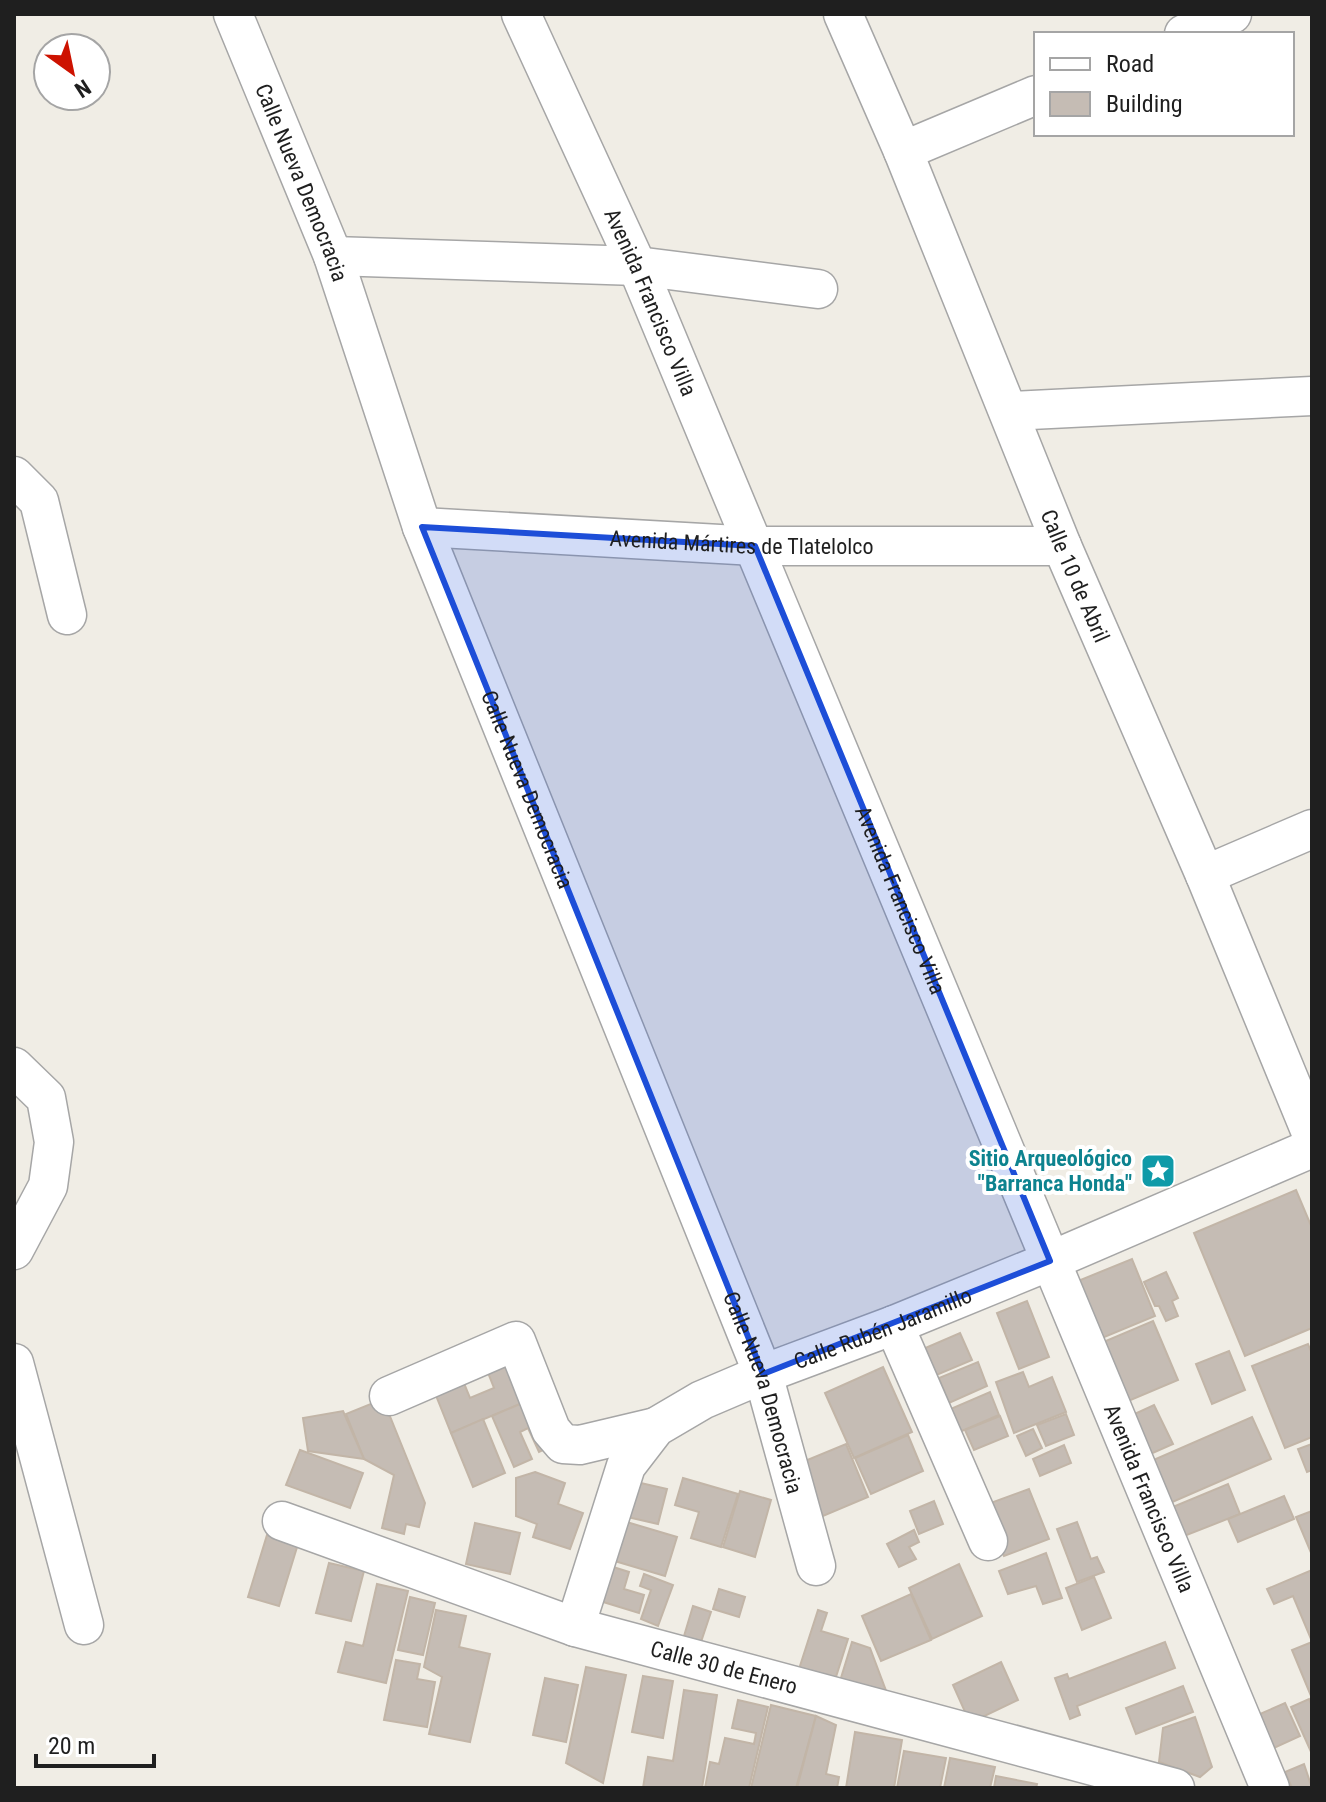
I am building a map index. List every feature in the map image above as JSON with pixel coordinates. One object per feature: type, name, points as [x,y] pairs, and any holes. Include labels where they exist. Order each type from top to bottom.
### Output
[{"type":"street","name":"Calle Nueva Democracia","points":[[233,14],[333,256],[422,527],[763,1374],[816,1566]]},
{"type":"street","name":"Avenida Francisco Villa","points":[[521,14],[637,266],[755,546],[1268,1788]]},
{"type":"street","name":"Calle 10 de Abril","points":[[843,14],[903,151],[1062,546],[1205,875],[1312,1135]]},
{"type":"street","points":[[1189,32],[1232,14]]},
{"type":"street","points":[[903,151],[1034,96]]},
{"type":"street","points":[[333,256],[637,266],[818,289]]},
{"type":"street","points":[[1009,411],[1312,396]]},
{"type":"street","points":[[14,476],[39,501],[67,615]]},
{"type":"street","name":"Avenida Mártires de Tlatelolco","points":[[422,527],[755,546],[1062,546]]},
{"type":"street","points":[[1205,875],[1312,829]]},
{"type":"street","points":[[14,1067],[46,1098],[54,1142],[48,1186],[14,1250]]},
{"type":"street","name":"Calle Rubén Jaramillo","points":[[575,1627],[626,1466],[656,1427],[702,1400],[763,1374],[1050,1261],[1312,1148]]},
{"type":"street","points":[[894,1325],[988,1541]]},
{"type":"street","points":[[389,1396],[516,1341],[551,1430],[563,1444],[580,1445],[656,1427]]},
{"type":"street","points":[[14,1363],[84,1625]]},
{"type":"street","name":"Calle 30 de Enero","points":[[282,1521],[575,1627],[1175,1788]]},
{"type":"highlighted area","points":[[422,527],[755,546],[1050,1261],[763,1374]]},
{"type":"building","points":[[1296,1190],[1312,1228],[1312,1328],[1245,1356],[1194,1233]]},
{"type":"building","points":[[1132,1259],[1155,1316],[1102,1338],[1078,1281]]},
{"type":"building","points":[[1166,1272],[1178,1298],[1172,1301],[1178,1316],[1166,1321],[1144,1282]]},
{"type":"building","points":[[1027,1301],[1049,1357],[1019,1369],[997,1313]]},
{"type":"building","points":[[1153,1321],[1178,1380],[1126,1402],[1101,1343]]},
{"type":"building","points":[[960,1333],[972,1360],[927,1379],[916,1352]]},
{"type":"building","points":[[1308,1344],[1312,1354],[1312,1437],[1285,1448],[1252,1366]]},
{"type":"building","points":[[512,1348],[534,1398],[451,1433],[431,1383],[459,1371],[470,1398],[494,1388],[483,1360]]},
{"type":"building","points":[[1229,1351],[1245,1390],[1212,1404],[1196,1364]]},
{"type":"building","points":[[978,1362],[987,1386],[949,1403],[939,1378]]},
{"type":"building","points":[[883,1367],[912,1432],[854,1458],[825,1393]]},
{"type":"building","points":[[1023,1372],[1029,1387],[1052,1377],[1066,1412],[1014,1433],[996,1382]]},
{"type":"building","points":[[990,1392],[999,1415],[948,1437],[939,1414]]},
{"type":"building","points":[[534,1398],[554,1445],[539,1452],[528,1428],[520,1432],[532,1459],[514,1467],[492,1416]]},
{"type":"building","points":[[383,1399],[425,1503],[419,1527],[406,1524],[404,1534],[382,1528],[394,1475],[364,1459],[346,1414]]},
{"type":"building","points":[[1154,1405],[1173,1444],[1146,1456],[1128,1417]]},
{"type":"building","points":[[343,1411],[364,1459],[308,1451],[303,1418]]},
{"type":"building","points":[[1066,1414],[1074,1435],[1046,1446],[1037,1425]]},
{"type":"building","points":[[1000,1416],[1008,1436],[974,1450],[965,1430]]},
{"type":"building","points":[[1252,1417],[1271,1459],[1161,1507],[1142,1465]]},
{"type":"building","points":[[483,1419],[505,1473],[473,1487],[451,1433]]},
{"type":"building","points":[[1033,1429],[1042,1448],[1026,1456],[1017,1436]]},
{"type":"building","points":[[908,1435],[923,1471],[871,1494],[855,1458]]},
{"type":"building","points":[[846,1444],[868,1497],[823,1516],[800,1463]]},
{"type":"building","points":[[1312,1444],[1312,1470],[1307,1472],[1298,1449]]},
{"type":"building","points":[[1064,1445],[1071,1463],[1040,1476],[1033,1459]]},
{"type":"building","points":[[300,1450],[363,1473],[350,1508],[286,1485]]},
{"type":"building","points":[[535,1472],[565,1483],[558,1504],[583,1513],[570,1549],[533,1537],[537,1524],[516,1516],[516,1478]]},
{"type":"building","points":[[683,1478],[738,1494],[721,1547],[691,1538],[699,1512],[675,1505]]},
{"type":"building","points":[[632,1481],[667,1489],[658,1524],[623,1516]]},
{"type":"building","points":[[1228,1484],[1240,1514],[1174,1540],[1163,1511]]},
{"type":"building","points":[[1029,1489],[1049,1539],[1004,1556],[985,1505]]},
{"type":"building","points":[[740,1491],[771,1500],[755,1557],[723,1547]]},
{"type":"building","points":[[1284,1496],[1294,1519],[1238,1542],[1228,1519]]},
{"type":"building","points":[[934,1501],[943,1524],[919,1534],[910,1511]]},
{"type":"building","points":[[1312,1511],[1312,1555],[1296,1517]]},
{"type":"building","points":[[620,1520],[677,1537],[665,1576],[608,1559]]},
{"type":"building","points":[[1077,1522],[1091,1559],[1097,1557],[1104,1572],[1077,1582],[1057,1529]]},
{"type":"building","points":[[475,1523],[520,1533],[510,1574],[466,1564]]},
{"type":"building","points":[[914,1530],[919,1542],[909,1547],[916,1559],[899,1567],[887,1544]]},
{"type":"building","points":[[267,1535],[298,1544],[279,1606],[248,1597]]},
{"type":"building","points":[[1046,1553],[1062,1598],[1043,1604],[1036,1586],[1008,1594],[999,1571]]},
{"type":"building","points":[[329,1563],[364,1571],[351,1621],[316,1613]]},
{"type":"building","points":[[959,1564],[982,1616],[932,1639],[909,1588]]},
{"type":"building","points":[[610,1566],[629,1572],[624,1589],[644,1595],[639,1613],[600,1601]]},
{"type":"building","points":[[1312,1570],[1311,1639],[1293,1596],[1274,1604],[1267,1589]]},
{"type":"building","points":[[644,1574],[673,1585],[658,1626],[641,1619],[651,1590],[640,1586]]},
{"type":"building","points":[[1094,1577],[1111,1618],[1082,1630],[1066,1588]]},
{"type":"building","points":[[377,1584],[408,1591],[386,1683],[338,1672],[346,1642],[363,1646]]},
{"type":"building","points":[[719,1589],[745,1597],[739,1617],[713,1609]]},
{"type":"building","points":[[911,1594],[931,1640],[881,1661],[862,1616]]},
{"type":"building","points":[[410,1597],[435,1603],[423,1655],[398,1650]]},
{"type":"building","points":[[693,1606],[711,1612],[701,1642],[684,1636]]},
{"type":"building","points":[[436,1610],[466,1616],[459,1647],[490,1654],[470,1742],[429,1734],[442,1677],[424,1667]]},
{"type":"building","points":[[818,1610],[827,1613],[821,1631],[848,1639],[835,1680],[799,1669]]},
{"type":"building","points":[[852,1642],[870,1648],[888,1696],[840,1681]]},
{"type":"building","points":[[1165,1642],[1175,1668],[1077,1706],[1080,1715],[1070,1719],[1055,1678],[1067,1674],[1069,1679]]},
{"type":"building","points":[[1312,1642],[1312,1695],[1311,1696],[1292,1650]]},
{"type":"building","points":[[396,1660],[420,1664],[417,1679],[435,1682],[427,1727],[384,1720]]},
{"type":"building","points":[[1001,1662],[1018,1700],[970,1723],[953,1685]]},
{"type":"building","points":[[586,1667],[626,1675],[603,1783],[566,1763]]},
{"type":"building","points":[[643,1676],[673,1681],[663,1738],[632,1732]]},
{"type":"building","points":[[545,1678],[578,1685],[566,1742],[533,1735]]},
{"type":"building","points":[[1183,1686],[1193,1712],[1136,1734],[1126,1708]]},
{"type":"building","points":[[684,1690],[717,1695],[702,1788],[643,1788],[648,1757],[673,1761]]},
{"type":"building","points":[[1309,1699],[1312,1706],[1312,1754],[1291,1707]]},
{"type":"building","points":[[738,1700],[768,1707],[749,1788],[705,1788],[710,1762],[719,1764],[725,1738],[754,1744],[756,1733],[732,1728]]},
{"type":"building","points":[[1285,1703],[1300,1736],[1274,1748],[1260,1714]]},
{"type":"building","points":[[771,1705],[816,1716],[796,1788],[751,1788]]},
{"type":"building","points":[[816,1716],[836,1725],[826,1774],[839,1777],[837,1788],[797,1788]]},
{"type":"building","points":[[1195,1717],[1212,1767],[1200,1777],[1159,1762],[1163,1728]]},
{"type":"building","points":[[855,1732],[902,1740],[894,1788],[846,1788]]},
{"type":"building","points":[[904,1751],[946,1758],[940,1788],[897,1788]]},
{"type":"building","points":[[950,1758],[995,1767],[990,1788],[944,1788]]},
{"type":"building","points":[[1304,1764],[1312,1788],[1292,1788],[1285,1772]]},
{"type":"building","points":[[996,1776],[1037,1784],[1036,1788],[994,1788]]},
{"type":"place","name":"Sitio Arqueológico \"Barranca Honda\"","points":[[1158,1171]]}]
